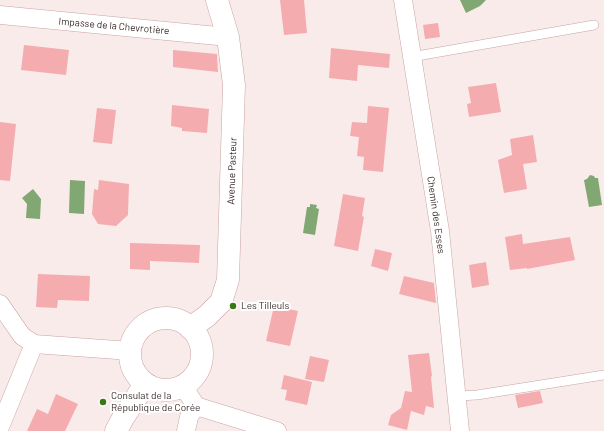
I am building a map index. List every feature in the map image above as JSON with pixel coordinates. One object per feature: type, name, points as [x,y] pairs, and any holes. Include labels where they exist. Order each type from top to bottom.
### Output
[{"type":"main road","name":"Avenue Pasteur","points":[[190,328],[207,316],[221,302],[228,280],[234,85],[228,36],[217,0]]},
{"type":"main road","points":[[165,318],[177,320],[190,328],[198,338],[202,355],[200,367],[193,379],[182,386],[169,390],[157,389],[145,384],[136,375],[131,365],[130,351],[132,342],[138,332],[144,326],[155,320],[165,318]]},
{"type":"main road","points":[[116,431],[145,384]]},
{"type":"street","name":"Chemin des Esses","points":[[403,0],[440,231],[460,431]]},
{"type":"street","name":"Impasse de la Chevrotière","points":[[0,15],[228,36]]},
{"type":"street","points":[[0,304],[22,336],[34,344],[130,351]]},
{"type":"street","points":[[0,427],[34,344]]},
{"type":"street","points":[[182,386],[196,406],[277,431]]},
{"type":"street","points":[[186,431],[189,417],[196,406]]},
{"type":"lane","points":[[411,57],[594,25]]},
{"type":"lane","points":[[457,396],[477,395],[604,375]]},
{"type":"shaded area","points":[[460,0],[486,0],[480,6],[466,13]]},
{"type":"shaded area","points":[[590,175],[598,178],[602,205],[589,207],[584,180]]},
{"type":"shaded area","points":[[70,180],[85,181],[84,214],[69,213]]},
{"type":"shaded area","points":[[33,189],[41,199],[40,219],[26,218],[27,204],[22,198]]},
{"type":"shaded area","points":[[310,204],[317,205],[316,208],[319,209],[315,235],[303,233],[307,207],[310,207]]},
{"type":"building","points":[[280,0],[304,0],[307,33],[284,35]]},
{"type":"building","points":[[438,23],[440,37],[425,39],[423,25]]},
{"type":"building","points":[[24,45],[69,50],[66,75],[21,70]]},
{"type":"building","points":[[331,48],[390,54],[389,68],[358,65],[357,81],[329,78]]},
{"type":"building","points":[[173,50],[217,54],[218,72],[173,67]]},
{"type":"building","points":[[496,83],[501,112],[469,117],[467,104],[471,103],[468,87]]},
{"type":"building","points":[[172,105],[209,109],[207,133],[182,131],[182,128],[171,126]]},
{"type":"building","points":[[368,106],[389,108],[383,172],[363,170],[364,157],[357,156],[359,137],[350,136],[352,122],[367,123]]},
{"type":"building","points":[[97,108],[116,110],[112,144],[93,142]]},
{"type":"building","points":[[0,122],[16,124],[10,181],[0,180]]},
{"type":"building","points":[[533,135],[537,162],[523,164],[527,189],[504,193],[498,160],[512,155],[510,139]]},
{"type":"building","points":[[99,180],[129,184],[128,215],[116,226],[98,224],[92,214],[94,189],[98,190]]},
{"type":"building","points":[[343,194],[365,198],[362,216],[364,217],[358,251],[334,246]]},
{"type":"building","points":[[522,234],[523,244],[570,237],[575,260],[527,269],[510,270],[505,237]]},
{"type":"building","points":[[130,243],[200,245],[199,263],[150,261],[150,270],[130,269]]},
{"type":"building","points":[[375,249],[392,253],[388,271],[371,266]]},
{"type":"building","points":[[486,262],[489,285],[472,288],[469,265]]},
{"type":"building","points":[[38,274],[90,276],[89,301],[58,300],[57,308],[36,307]]},
{"type":"building","points":[[404,276],[434,283],[436,303],[399,294]]},
{"type":"building","points":[[274,306],[298,311],[290,346],[266,341]]},
{"type":"building","points":[[429,353],[434,408],[426,406],[424,415],[411,411],[407,430],[388,425],[391,415],[401,408],[405,391],[412,392],[408,355]]},
{"type":"building","points":[[310,356],[329,360],[324,382],[305,379]]},
{"type":"building","points":[[284,375],[312,382],[307,405],[285,400],[287,390],[281,389]]},
{"type":"building","points":[[540,391],[543,403],[518,408],[515,395]]},
{"type":"building","points":[[56,394],[78,404],[65,431],[27,431],[37,409],[48,414]]},
{"type":"place","name":"Les Tilleuls","points":[[233,306]]},
{"type":"place","name":"Consulat de la République de Corée","points":[[103,402]]}]
